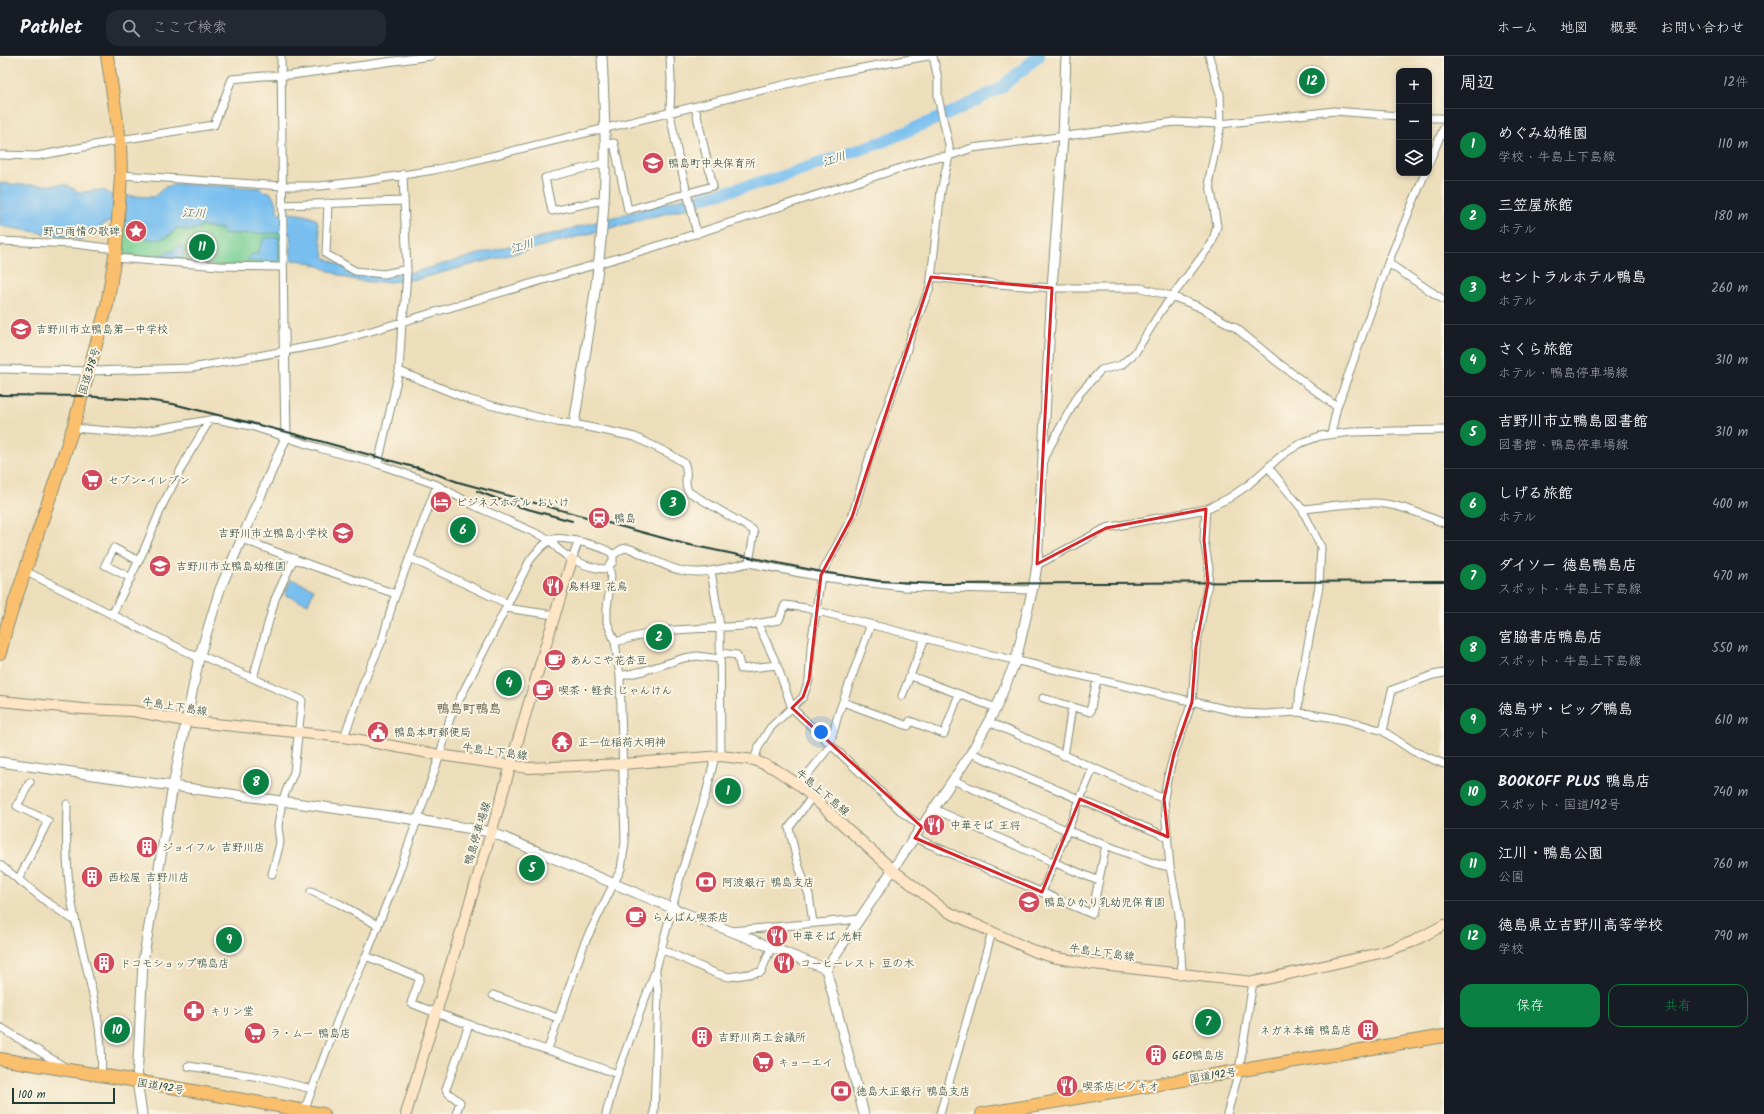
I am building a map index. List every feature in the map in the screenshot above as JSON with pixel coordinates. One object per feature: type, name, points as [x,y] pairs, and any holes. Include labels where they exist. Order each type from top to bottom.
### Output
[{"type":"highway","name":"国道318号","points":[[0,654],[4,622],[25,571],[73,428],[107,305],[115,253],[121,175],[120,140],[106,56]]},
{"type":"highway","name":"国道192号","points":[[982,1114],[1444,1036]]},
{"type":"highway","name":"国道192号","points":[[0,1059],[137,1081],[303,1112],[322,1114]]},
{"type":"main road","name":"鴨島停車場線","points":[[406,1114],[435,1013],[491,832],[554,615],[572,560]]},
{"type":"main road","name":"牛島上下島線","points":[[0,701],[83,709],[133,711],[185,721],[344,737],[440,755],[529,768],[624,764],[718,756],[754,760],[775,769],[799,785],[893,870],[946,912],[1036,952],[1052,957],[1093,964],[1253,982],[1380,953],[1412,942],[1444,925]]},
{"type":"street","points":[[142,1114],[137,1081],[143,961],[185,721],[199,656],[220,589],[286,438],[281,56]]},
{"type":"street","points":[[0,155],[37,156],[120,140],[214,125],[232,79],[281,76],[431,56]]},
{"type":"street","points":[[574,424],[599,263],[604,200],[605,129],[602,56]]},
{"type":"street","points":[[670,56],[670,113],[678,155],[697,234]]},
{"type":"street","points":[[121,175],[282,186],[320,186],[434,170],[824,75],[928,56]]},
{"type":"street","points":[[754,760],[759,746],[770,728],[781,716],[803,697],[809,680],[811,646],[821,577],[852,517],[912,332],[930,287],[940,191],[949,156],[949,145],[938,97],[938,79],[933,56]]},
{"type":"street","points":[[864,1114],[826,969],[915,838],[971,753],[989,722],[1016,660],[1033,590],[1037,565],[1052,288],[1064,137],[1066,56]]},
{"type":"street","points":[[1043,459],[1079,394],[1101,370],[1121,365],[1135,353],[1171,296],[1212,243],[1217,226],[1209,179],[1221,124],[1220,94],[1209,56]]},
{"type":"street","points":[[605,145],[614,144],[628,210],[713,186],[695,107]]},
{"type":"street","points":[[0,369],[90,371],[192,368],[334,342],[697,234],[888,171],[932,158],[949,156],[972,148],[1175,122],[1221,124],[1334,111],[1396,116]]},
{"type":"street","points":[[1432,118],[1444,118]]},
{"type":"street","points":[[1432,156],[1444,127]]},
{"type":"street","points":[[604,200],[552,211],[545,178],[605,163]]},
{"type":"street","points":[[378,464],[399,371],[407,270],[403,174]]},
{"type":"street","points":[[1331,434],[1338,407],[1388,263],[1424,176]]},
{"type":"street","points":[[282,207],[404,201]]},
{"type":"street","points":[[328,204],[326,254],[355,271],[384,274],[407,270]]},
{"type":"street","points":[[0,241],[75,244],[115,253],[219,266],[283,267]]},
{"type":"street","points":[[1388,263],[1444,300]]},
{"type":"street","points":[[931,277],[1052,288],[1141,288],[1171,296],[1196,306],[1236,328],[1276,361],[1338,407]]},
{"type":"street","points":[[399,371],[470,400],[557,422],[574,424],[635,437],[682,460],[686,466],[685,485],[689,492],[753,530],[754,533],[749,563]]},
{"type":"street","points":[[73,428],[134,433],[215,419],[251,426],[286,438],[378,464],[437,485],[475,506],[550,540],[553,545],[572,560],[603,569],[609,568],[613,562],[613,555]]},
{"type":"street","points":[[112,615],[139,561],[163,504],[189,454],[210,420]]},
{"type":"street","points":[[1037,565],[1106,528],[1206,509],[1242,490],[1269,468],[1282,455],[1301,443],[1320,436],[1352,432],[1444,430]]},
{"type":"street","points":[[1269,468],[1302,509],[1321,547],[1319,586],[1302,672],[1298,712]]},
{"type":"street","points":[[344,737],[363,684],[382,641],[396,594],[437,485]]},
{"type":"street","points":[[1302,509],[1370,503],[1397,507],[1444,523]]},
{"type":"street","points":[[1182,974],[1179,914],[1170,867],[1164,799],[1174,754],[1192,702],[1196,647],[1208,583],[1209,568],[1204,540],[1206,509]]},
{"type":"street","points":[[242,539],[396,594]]},
{"type":"street","points":[[303,1112],[341,1011],[366,956],[418,820],[440,755],[450,718],[530,560],[542,546],[550,540],[555,539],[578,542],[607,550],[613,555]]},
{"type":"street","points":[[572,560],[578,542]]},
{"type":"street","points":[[131,578],[106,565],[114,548],[139,561]]},
{"type":"street","points":[[613,555],[622,549],[628,548],[678,570],[693,572],[711,571],[749,563],[821,577],[903,587],[1033,590]]},
{"type":"street","points":[[253,678],[275,598],[294,558]]},
{"type":"street","points":[[410,558],[507,606],[554,615]]},
{"type":"street","points":[[548,1049],[584,944],[620,869],[625,842],[624,764],[620,676],[615,642],[607,622],[607,608],[611,576],[609,568]]},
{"type":"street","points":[[25,571],[112,615],[199,656],[302,700],[294,772],[282,801],[278,826],[280,843],[272,874]]},
{"type":"street","points":[[606,1114],[617,1074],[656,969],[681,874],[718,756],[720,626],[711,571]]},
{"type":"street","points":[[615,642],[658,631],[758,624],[779,620],[785,605],[806,608],[817,612],[1016,660],[1242,713],[1265,714],[1298,712],[1346,720],[1383,731],[1414,751],[1444,764]]},
{"type":"street","points":[[758,624],[777,665],[792,708],[903,813],[922,827]]},
{"type":"street","points":[[799,785],[830,745],[843,702],[871,624]]},
{"type":"street","points":[[902,696],[925,638]]},
{"type":"street","points":[[620,676],[696,656],[737,655],[741,669],[777,665]]},
{"type":"street","points":[[1383,731],[1392,690],[1433,675],[1444,673]]},
{"type":"street","points":[[911,676],[996,708]]},
{"type":"street","points":[[1043,698],[1090,712],[1097,678]]},
{"type":"street","points":[[843,702],[908,726],[910,721],[944,734],[959,694]]},
{"type":"street","points":[[1064,756],[1072,707]]},
{"type":"street","points":[[989,722],[1164,799]]},
{"type":"street","points":[[971,753],[1168,837]]},
{"type":"street","points":[[0,762],[418,820],[491,832],[672,908],[826,969]]},
{"type":"street","points":[[1042,892],[1066,830],[1093,768]]},
{"type":"street","points":[[953,780],[1066,830],[1153,863],[1170,867]]},
{"type":"street","points":[[18,880],[48,821],[17,806],[30,782]]},
{"type":"street","points":[[812,797],[788,828],[797,861],[809,895],[813,923]]},
{"type":"street","points":[[67,804],[67,868],[75,921],[91,981],[96,1007],[103,1059],[101,1076]]},
{"type":"street","points":[[934,809],[1099,881]]},
{"type":"street","points":[[915,838],[1092,914],[1106,845]]},
{"type":"street","points":[[0,865],[18,880],[75,921]]},
{"type":"street","points":[[311,891],[340,904],[377,925]]},
{"type":"street","points":[[729,931],[860,919]]},
{"type":"street","points":[[940,1114],[992,932]]},
{"type":"street","points":[[661,949],[717,974],[730,977],[761,972],[771,948]]},
{"type":"street","points":[[366,956],[420,978],[411,1003],[469,1025],[548,1049],[617,1074]]},
{"type":"street","points":[[654,1114],[658,995],[656,969]]},
{"type":"street","points":[[1227,1114],[1238,1071],[1253,982]]},
{"type":"street","points":[[493,995],[558,1018]]},
{"type":"street","points":[[456,1114],[460,1102],[447,1092],[446,1089],[469,1025]]},
{"type":"street","points":[[0,1028],[70,1071]]},
{"type":"street","points":[[188,1066],[267,1078],[312,1089]]},
{"type":"highlighted area","points":[[931,277],[1052,288],[1037,564],[1106,528],[1206,509],[1204,540],[1208,583],[1196,647],[1192,702],[1174,754],[1164,799],[1168,837],[1080,799],[1042,892],[915,838],[922,827],[792,708],[803,697],[809,680],[821,575],[852,517]]},
{"type":"green space","points":[[124,226],[170,236],[177,228],[192,231],[193,228],[199,226],[222,229],[224,234],[283,233],[283,267],[218,266],[121,254]]},
{"type":"water","points":[[0,183],[20,185],[67,185],[80,193],[96,190],[106,191],[110,195],[154,197],[165,187],[178,184],[260,188],[263,191],[270,192],[277,203],[277,213],[292,213],[317,220],[324,257],[357,274],[380,277],[414,272],[705,192],[705,203],[418,279],[391,282],[365,282],[347,278],[313,264],[299,260],[291,260],[290,233],[223,234],[222,229],[200,226],[199,229],[193,228],[193,231],[177,228],[163,238],[151,240],[146,239],[146,232],[109,222],[102,225],[101,231],[86,230],[86,233],[77,232],[76,229],[73,229],[73,232],[66,231],[66,228],[60,228],[59,232],[62,232],[62,234],[84,237],[84,240],[0,226]]},
{"type":"water","points":[[279,237],[279,262],[247,261],[251,255],[257,254],[264,238]]},
{"type":"water","points":[[176,246],[184,248],[183,255],[178,261],[159,259],[159,255],[173,251]]},
{"type":"water","points":[[291,579],[314,589],[308,604],[285,595]]},
{"type":"waterway","name":"江川","points":[[690,201],[774,179],[882,142],[955,111],[999,89],[1039,56]]},
{"type":"railway","points":[[0,395],[81,396],[146,400],[173,404],[287,432],[421,469]]},
{"type":"railway","points":[[417,467],[458,482],[685,544],[822,572],[878,581],[937,584],[1444,581]]},
{"type":"railway","points":[[477,491],[513,505],[572,521]]},
{"type":"place","name":"徳島県立吉野川高等学校","points":[[1312,81]]},
{"type":"place","name":"鴨島町中央保育所","points":[[653,163]]},
{"type":"place","name":"野口雨情の歌碑","points":[[136,231]]},
{"type":"place","name":"江川・鴨島公園","points":[[202,247]]},
{"type":"place","name":"吉野川市立鴨島第一中学校","points":[[21,329]]},
{"type":"place","name":"セブン-イレブン","points":[[92,480]]},
{"type":"place","name":"ビジネスホテル おいけ","points":[[441,502]]},
{"type":"place","name":"セントラルホテル鴨島","points":[[673,503]]},
{"type":"place","name":"鴨島","points":[[599,518]]},
{"type":"place","name":"しげる旅館","points":[[463,530]]},
{"type":"place","name":"吉野川市立鴨島小学校","points":[[343,533]]},
{"type":"place","name":"吉野川市立鴨島幼稚園","points":[[160,566]]},
{"type":"place","name":"鳥料理 花鳥","points":[[553,586]]},
{"type":"place","name":"三笠屋旅館","points":[[659,637]]},
{"type":"place","name":"あんこや花杏豆","points":[[555,660]]},
{"type":"place","name":"さくら旅館","points":[[509,683]]},
{"type":"place","name":"喫茶・軽食 じゃんけん","points":[[543,690]]},
{"type":"place","name":"鴨島本町郵便局","points":[[378,732]]},
{"type":"place","name":"正一位稲荷大明神","points":[[562,742]]},
{"type":"place","name":"宮脇書店鴨島店","points":[[256,782]]},
{"type":"place","name":"めぐみ幼稚園","points":[[728,791]]},
{"type":"place","name":"中華そば 王将","points":[[934,825]]},
{"type":"place","name":"ジョイフル 吉野川店","points":[[147,847]]},
{"type":"place","name":"吉野川市立鴨島図書館","points":[[532,868]]},
{"type":"place","name":"西松屋 吉野川店","points":[[92,877]]},
{"type":"place","name":"阿波銀行 鴨島支店","points":[[706,882]]},
{"type":"place","name":"鴨島ひかり乳幼児保育園","points":[[1029,902]]},
{"type":"place","name":"らんばん喫茶店","points":[[636,917]]},
{"type":"place","name":"中華そば 光軒","points":[[777,936]]},
{"type":"place","name":"徳島ザ・ビッグ鴨島","points":[[229,940]]},
{"type":"place","name":"ドコモショップ鴨島店","points":[[104,963]]},
{"type":"place","name":"コーヒーレスト 豆の木","points":[[784,963]]},
{"type":"place","name":"キリン堂","points":[[194,1011]]},
{"type":"place","name":"ダイソー 徳島鴨島店","points":[[1208,1022]]},
{"type":"place","name":"BOOKOFF PLUS 鴨島店","points":[[117,1030]]},
{"type":"place","name":"ネガネ本舗 鴨島店","points":[[1368,1030]]},
{"type":"place","name":"ラ・ムー 鴨島店","points":[[255,1033]]},
{"type":"place","name":"吉野川商工会議所","points":[[702,1037]]},
{"type":"place","name":"GEO鴨島店","points":[[1156,1055]]},
{"type":"place","name":"キョーエイ","points":[[763,1062]]},
{"type":"place","name":"喫茶店ピノキオ","points":[[1067,1086]]},
{"type":"place","name":"徳島大正銀行 鴨島支店","points":[[841,1091]]},
{"type":"district","name":"鴨島町鴨島","points":[[469,708]]}]
